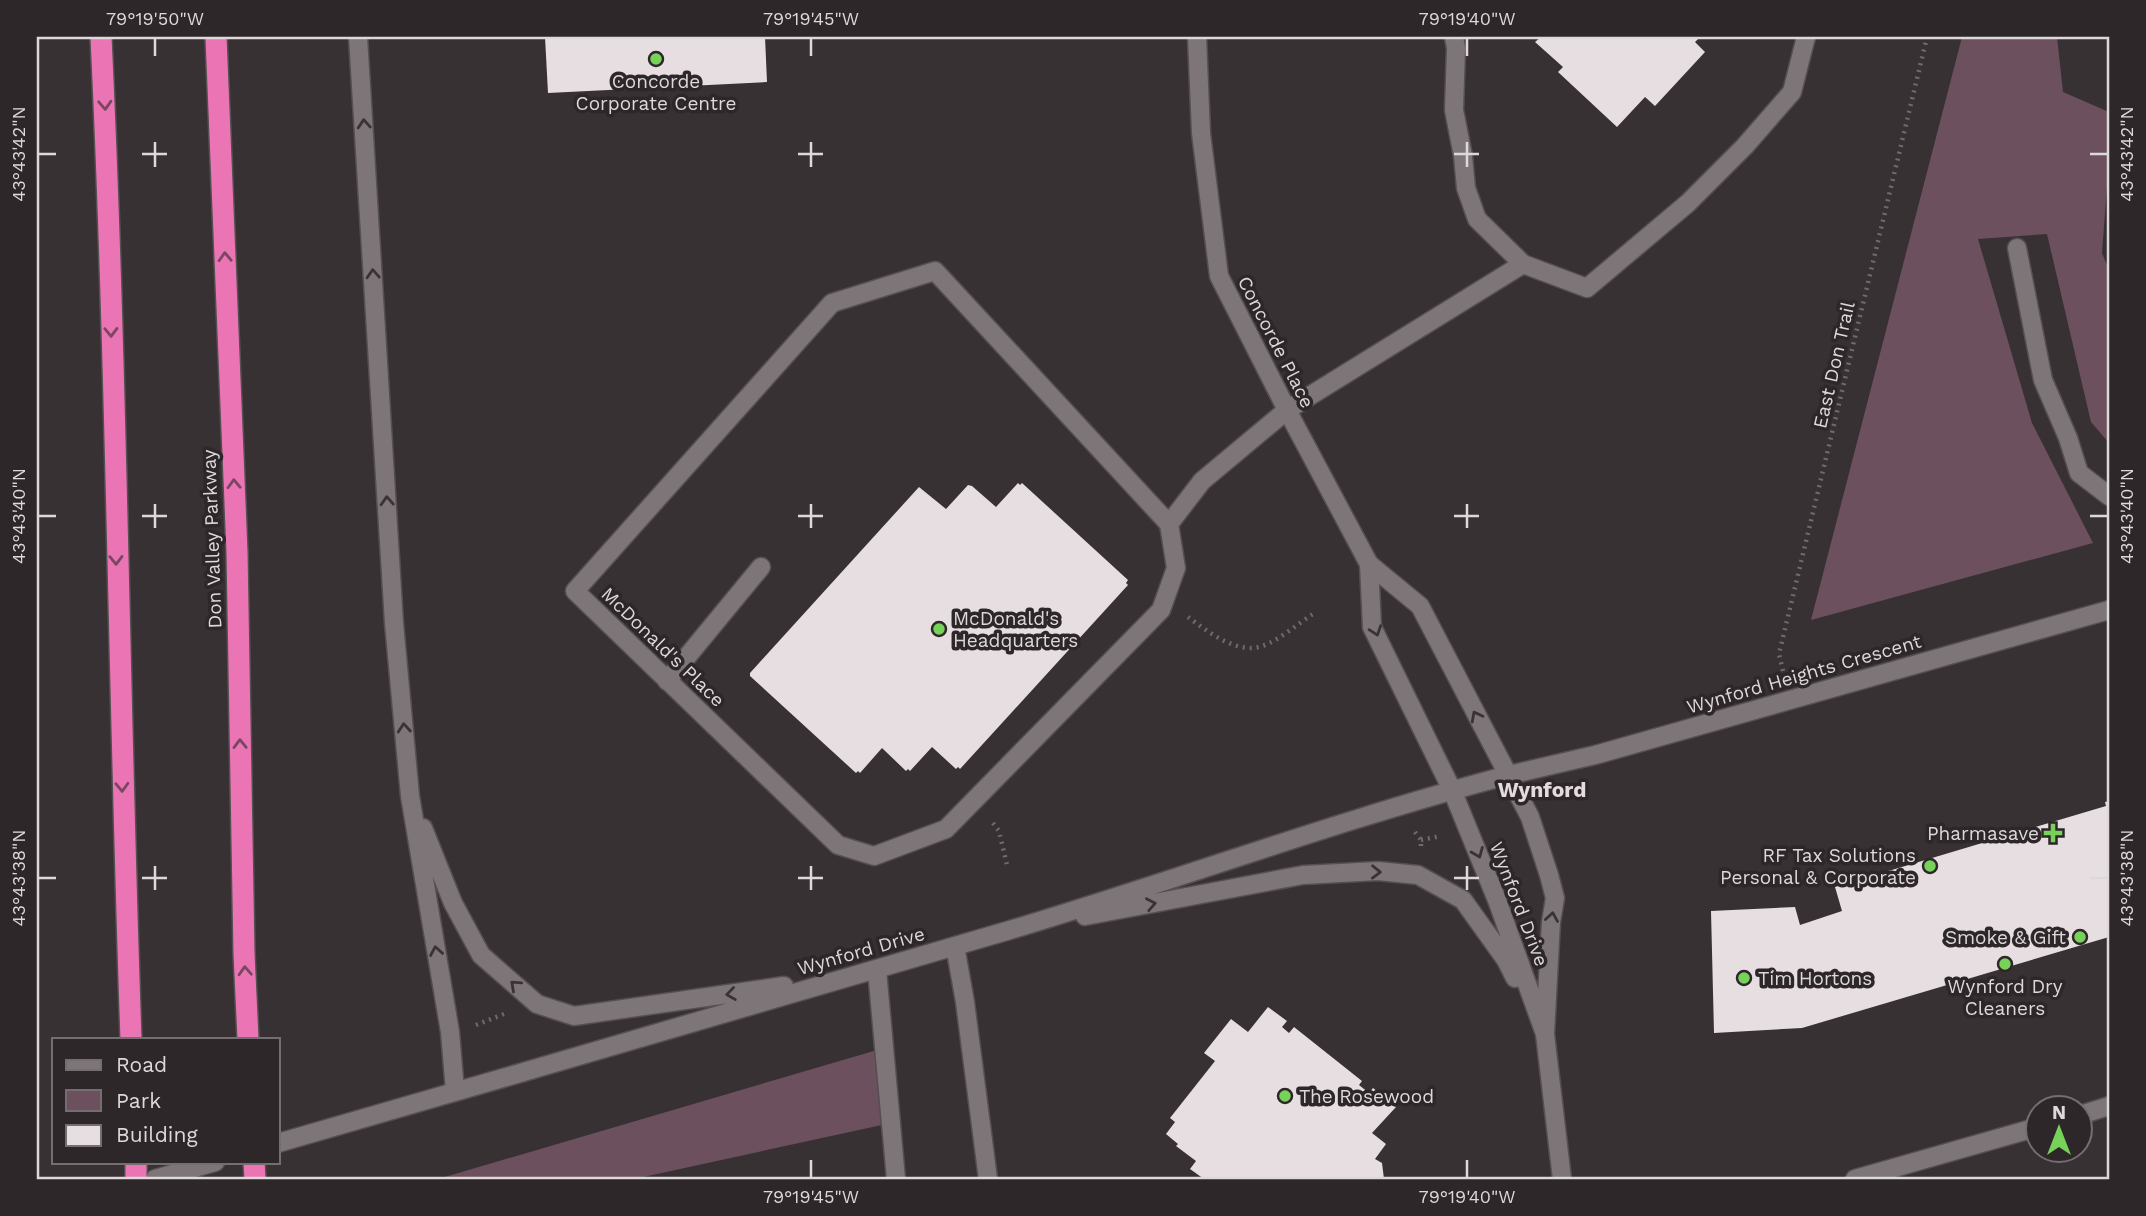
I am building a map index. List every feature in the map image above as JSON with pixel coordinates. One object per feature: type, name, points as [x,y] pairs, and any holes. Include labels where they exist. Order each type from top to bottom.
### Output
[{"type":"highway","points":[[102,37],[131,1038]]},
{"type":"highway","name":"Don Valley Parkway","points":[[216,37],[237,552],[248,1038]]},
{"type":"street","points":[[358,37],[394,623],[410,796],[450,1032],[455,1091]]},
{"type":"street","name":"Concorde Place","points":[[1197,37],[1201,133],[1219,276],[1369,564],[1420,606],[1509,775]]},
{"type":"street","points":[[1454,37],[1454,110],[1466,188],[1477,219],[1523,264],[1587,288],[1688,203],[1745,146],[1792,92],[1805,37]]},
{"type":"street","points":[[2017,248],[2043,380],[2068,438],[2079,473],[2109,496]]},
{"type":"street","points":[[1169,524],[1202,481],[1287,410],[1523,264]]},
{"type":"street","name":"McDonald's Place","points":[[935,271],[1169,524],[1176,568],[1161,610],[946,829],[874,856],[838,845],[575,592],[832,303],[935,271]]},
{"type":"street","name":"Concorde Place","points":[[1369,564],[1372,627],[1452,790]]},
{"type":"street","points":[[667,681],[761,567]]},
{"type":"street","name":"Wynford Heights Crescent","points":[[1509,775],[1595,755],[2109,610]]},
{"type":"street","name":"Wynford Drive","points":[[280,1142],[877,970],[1396,806],[1509,775],[1530,817],[1555,898],[1550,922],[1545,1034],[1562,1179]]},
{"type":"street","name":"Wynford Drive","points":[[1452,790],[1497,900],[1545,1034]]},
{"type":"street","points":[[410,796],[453,904],[481,955],[537,1004],[574,1016],[847,977]]},
{"type":"street","points":[[1012,929],[1303,876],[1378,871],[1418,876],[1463,900],[1506,960],[1545,1034]]},
{"type":"street","points":[[955,946],[988,1179]]},
{"type":"street","points":[[877,970],[896,1179]]},
{"type":"street","points":[[1855,1179],[2024,1131]]},
{"type":"street","points":[[155,1179],[208,1164]]},
{"type":"path","name":"East Don Trail","points":[[1789,700],[1779,654],[1927,37]]},
{"type":"path","points":[[1165,601],[1207,631],[1237,646],[1261,647],[1313,614]]},
{"type":"path","points":[[974,801],[999,831],[1007,865]]},
{"type":"path","points":[[1415,832],[1421,840],[1441,836]]},
{"type":"path","points":[[472,1027],[508,1012]]},
{"type":"green space","points":[[1962,37],[2057,37],[2063,92],[2109,112],[2109,160],[2102,253],[2109,270],[2109,443],[2091,422],[2047,234],[1978,239],[2032,423],[2093,543],[1811,620]]},
{"type":"green space","points":[[884,1048],[891,1123],[634,1179],[438,1179]]},
{"type":"building","name":"Concorde Corporate Centre","points":[[545,37],[765,37],[767,82],[548,93]]},
{"type":"building","points":[[1541,37],[1700,37],[1695,42],[1705,52],[1655,106],[1645,97],[1617,127],[1558,72],[1563,67],[1535,42]]},
{"type":"building","name":"McDonald's Headquarters","points":[[1018,483],[1022,483],[1128,580],[1128,585],[960,769],[956,769],[932,747],[910,771],[906,771],[882,748],[860,773],[856,773],[750,676],[750,673],[919,487],[946,509],[968,485],[996,507]]},
{"type":"building","points":[[2109,801],[2109,937],[1802,1028],[1714,1033],[1711,911],[1795,907],[1800,925],[1842,911],[1835,887],[2106,806],[2105,802]]},
{"type":"building","name":"The Rosewood","points":[[1268,1007],[1287,1021],[1282,1027],[1289,1033],[1294,1027],[1362,1081],[1359,1085],[1369,1093],[1373,1088],[1396,1107],[1372,1133],[1386,1144],[1375,1159],[1382,1163],[1384,1179],[1204,1179],[1190,1169],[1196,1161],[1176,1146],[1178,1144],[1166,1134],[1175,1122],[1170,1118],[1215,1061],[1204,1053],[1231,1019],[1248,1032]]},
{"type":"place","name":"Concorde Corporate Centre","points":[[656,59]]},
{"type":"place","name":"McDonald's Headquarters","points":[[939,629]]},
{"type":"place","name":"Pharmasave","points":[[2053,833]]},
{"type":"place","name":"RF Tax Solutions Personal & Corporate","points":[[1930,866]]},
{"type":"place","name":"Smoke & Gift","points":[[2080,937]]},
{"type":"place","name":"Wynford Dry Cleaners","points":[[2005,964]]},
{"type":"place","name":"Tim Hortons","points":[[1744,978]]},
{"type":"place","name":"The Rosewood","points":[[1285,1096]]},
{"type":"district","name":"Wynford","points":[[1542,789]]}]
